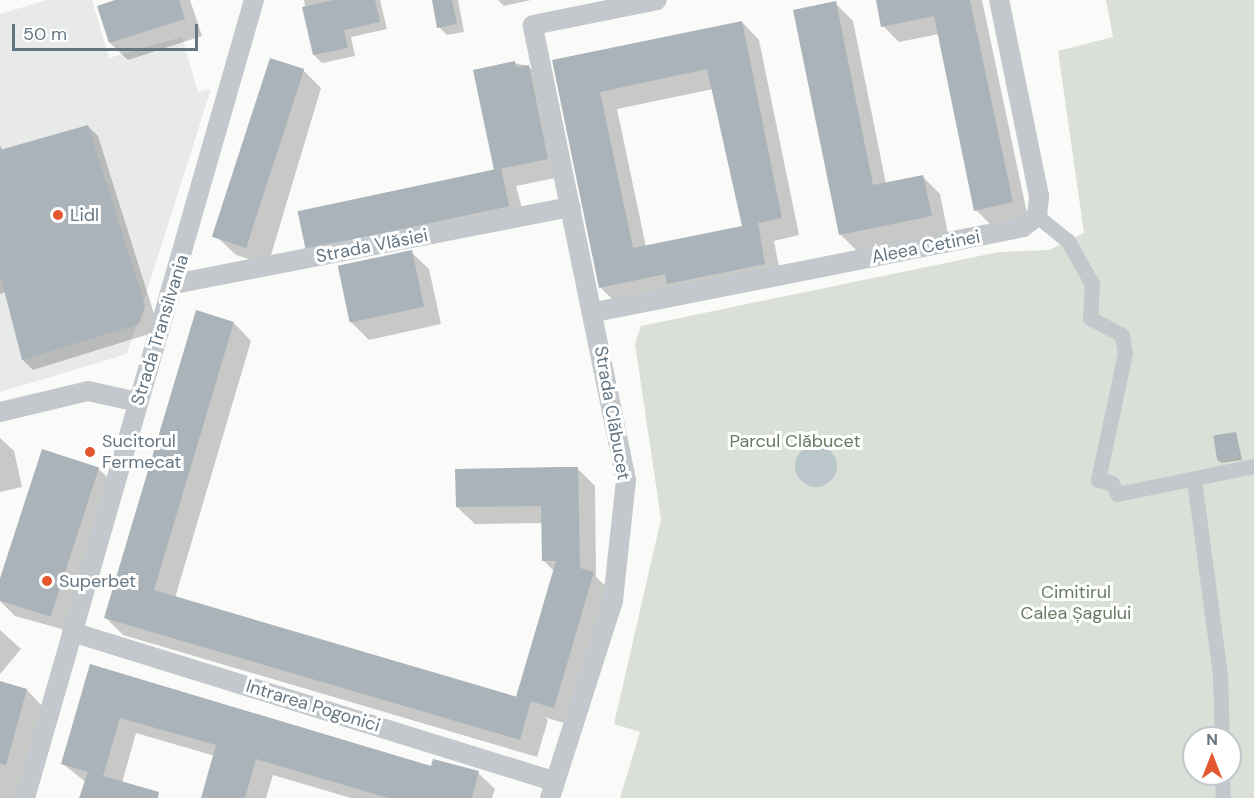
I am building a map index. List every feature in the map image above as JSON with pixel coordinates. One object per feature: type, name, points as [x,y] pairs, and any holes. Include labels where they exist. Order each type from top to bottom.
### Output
[{"type":"street","name":"Strada Transilvania","points":[[25,798],[254,0]]},
{"type":"street","name":"Strada Clăbucet","points":[[551,789],[604,636],[619,563],[626,480],[595,312],[533,25],[657,0]]},
{"type":"street","points":[[999,0],[1039,196],[1037,216],[1068,241],[1092,284],[1090,318],[1122,335],[1125,353],[1098,480],[1112,483],[1117,494],[1194,480],[1202,473],[1254,466]]},
{"type":"street","name":"Strada Vlăsiei","points":[[174,284],[571,207]]},
{"type":"street","name":"Aleea Cetinei","points":[[595,312],[1023,227],[1037,216]]},
{"type":"street","points":[[0,412],[88,391],[138,402]]},
{"type":"street","points":[[1194,480],[1220,676],[1221,726]]},
{"type":"street","name":"Intrarea Pogonici","points":[[72,632],[551,789]]},
{"type":"shaded area","points":[[47,0],[92,0],[109,58],[182,37],[198,92],[211,89],[127,354],[0,392],[0,14]]},
{"type":"shaded area","points":[[816,445],[830,452],[837,466],[830,480],[816,487],[802,480],[795,466],[802,452]]},
{"type":"green space","name":"Cimitirul Calea Șagului","points":[[1106,0],[1254,0],[1254,798],[620,798],[640,732],[614,724],[661,519],[635,344],[641,326],[999,252],[1049,250],[1084,233],[1058,51],[1113,37]]},
{"type":"building","points":[[115,0],[179,0],[185,19],[109,43],[97,6]]},
{"type":"building","points":[[334,0],[375,0],[380,22],[344,30],[348,48],[313,55],[302,7]]},
{"type":"building","points":[[432,0],[452,0],[457,24],[437,28]]},
{"type":"building","points":[[876,0],[970,0],[1013,202],[974,211],[934,16],[881,27]]},
{"type":"building","points":[[836,1],[873,185],[923,175],[932,216],[839,235],[793,10]]},
{"type":"building","points":[[742,21],[782,218],[758,223],[765,264],[667,284],[665,274],[599,288],[552,60]],"holes":[[[707,69],[742,226],[633,248],[600,92]]]},
{"type":"building","points":[[270,58],[304,69],[246,248],[212,237]]},
{"type":"building","points":[[515,61],[516,67],[529,65],[548,159],[494,170],[473,70]]},
{"type":"building","name":"Lidl","points":[[88,125],[145,306],[139,324],[22,360],[0,274],[0,150]]},
{"type":"building","points":[[501,168],[509,206],[306,249],[298,211]]},
{"type":"building","points":[[412,250],[424,307],[350,323],[338,266]]},
{"type":"building","points":[[196,310],[234,322],[154,590],[531,701],[520,740],[104,618]]},
{"type":"building","points":[[1236,432],[1240,457],[1217,460],[1213,436]]},
{"type":"building","points":[[42,449],[99,468],[51,617],[0,600],[0,578]]},
{"type":"building","points":[[578,467],[580,568],[594,572],[554,708],[516,697],[556,561],[542,561],[541,506],[456,507],[455,469]]},
{"type":"building","points":[[90,664],[431,766],[433,759],[479,771],[472,798],[388,798],[256,759],[245,798],[201,798],[216,745],[120,718],[103,776],[159,792],[158,798],[79,798],[88,772],[61,764]]},
{"type":"building","points":[[0,681],[27,689],[6,765],[0,764]]},
{"type":"place","name":"Lidl","points":[[58,215]]},
{"type":"place","name":"Sucitorul Fermecat","points":[[90,452]]},
{"type":"place","name":"Superbet","points":[[47,581]]},
{"type":"park label","name":"Parcul Clăbucet","points":[[795,441]]}]
